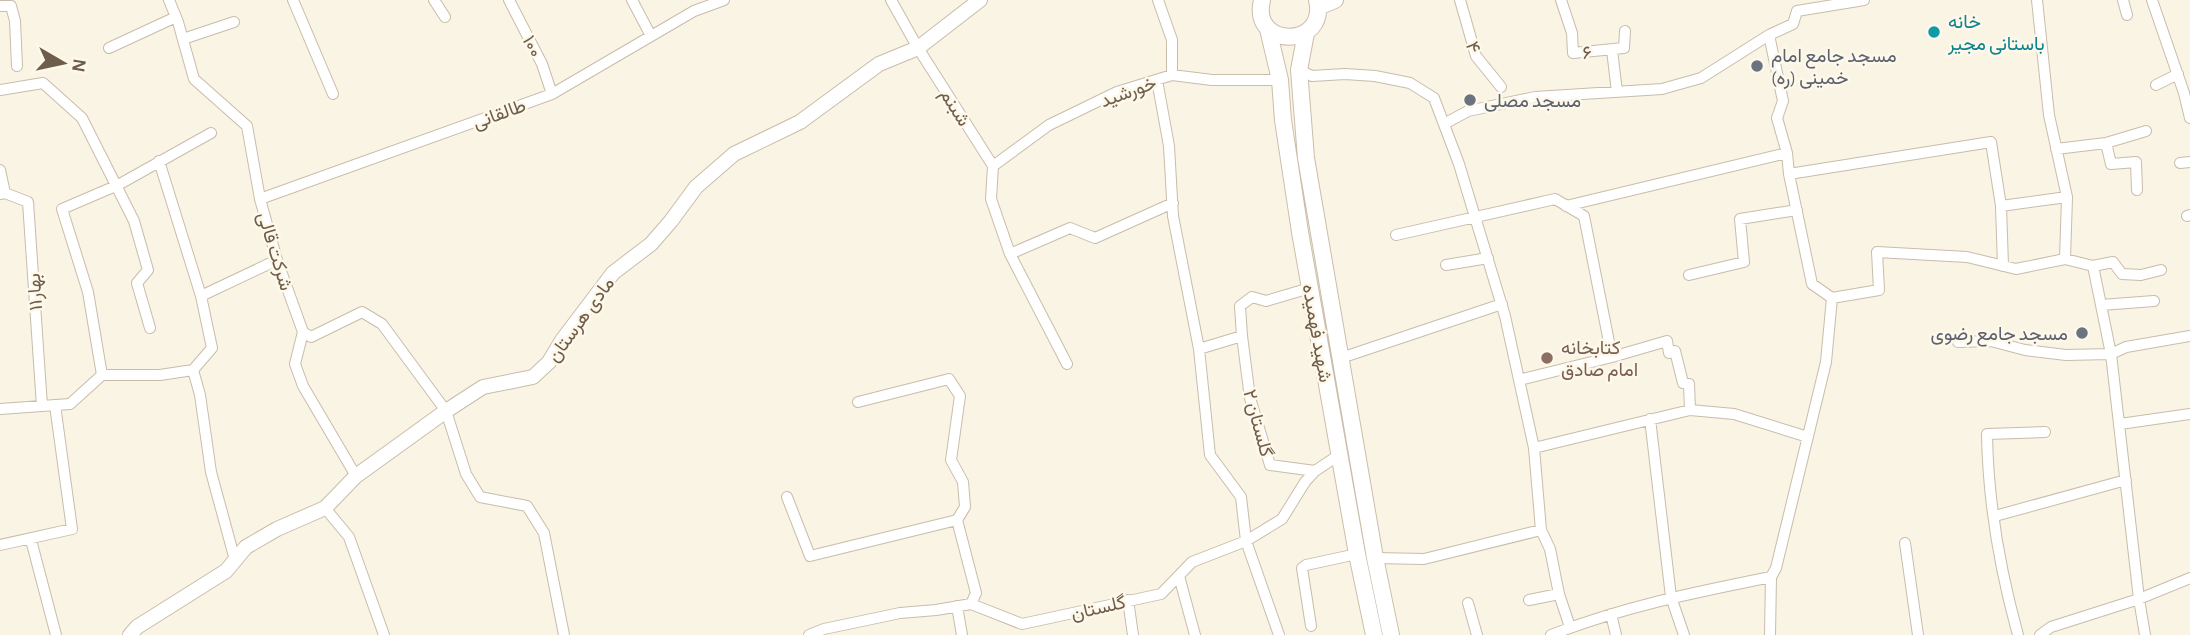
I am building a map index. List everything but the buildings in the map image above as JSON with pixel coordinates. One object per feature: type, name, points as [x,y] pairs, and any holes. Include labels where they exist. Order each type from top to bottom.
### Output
[{"type":"main road","name":"شهید فهمیده","points":[[1262,0],[1261,13],[1268,29],[1280,80],[1283,120],[1300,232],[1374,635]]},
{"type":"main road","points":[[1317,3],[1335,0]]},
{"type":"main road","name":"شهید فهمیده","points":[[1317,3],[1313,26],[1306,33],[1299,70],[1306,158],[1375,558],[1391,635]]},
{"type":"main road","points":[[1268,29],[1282,37],[1291,38],[1306,33]]},
{"type":"main road","points":[[1296,206],[1308,210],[1314,203]]},
{"type":"main road","points":[[1300,232],[1309,225],[1318,228]]},
{"type":"street","name":"شرکت قالی","points":[[169,0],[194,79],[247,126],[260,199],[277,260],[303,332]]},
{"type":"street","points":[[293,0],[333,94]]},
{"type":"street","points":[[435,0],[445,17]]},
{"type":"street","name":"۱۰۰","points":[[509,0],[542,64],[552,94]]},
{"type":"street","points":[[632,0],[651,36]]},
{"type":"street","name":"طالقانی","points":[[260,199],[552,94],[694,11],[724,0]]},
{"type":"street","name":"شبنم","points":[[891,0],[918,48],[993,166]]},
{"type":"street","name":"مادی هرستان","points":[[130,635],[137,627],[226,571],[246,547],[276,529],[325,508],[356,476],[483,387],[533,377],[549,362],[613,272],[651,244],[696,187],[734,154],[800,122],[879,64],[918,48],[980,0]]},
{"type":"street","points":[[1158,0],[1172,40],[1171,75]]},
{"type":"street","name":"۴","points":[[1460,0],[1476,56],[1501,87]]},
{"type":"street","name":"۶","points":[[1561,0],[1572,33],[1573,53],[1624,48],[1625,31]]},
{"type":"street","points":[[1444,124],[1468,111],[1535,97],[1662,89],[1701,78],[1769,35],[1793,24],[1795,6],[1864,0]]},
{"type":"street","points":[[2037,0],[2049,116],[2067,197],[2065,259]]},
{"type":"street","points":[[2123,0],[2127,15]]},
{"type":"street","points":[[2152,0],[2190,118]]},
{"type":"street","points":[[0,6],[11,6],[15,21],[17,66]]},
{"type":"street","points":[[109,48],[176,17]]},
{"type":"street","points":[[183,39],[234,22]]},
{"type":"street","points":[[1769,35],[1783,101],[1777,118],[1787,153],[1812,284],[1832,298],[1879,290],[1877,252],[1967,257],[2016,270],[2065,259],[2094,266],[2113,261],[2122,274],[2141,275],[2161,270]]},
{"type":"street","name":"۶","points":[[1612,50],[1617,92]]},
{"type":"street","points":[[1299,70],[1312,76],[1367,75],[1410,83],[1434,98],[1502,304],[1534,448],[1541,530],[1550,549],[1559,594],[1570,627]]},
{"type":"street","points":[[2156,85],[2178,74]]},
{"type":"street","name":"خورشید","points":[[993,166],[1049,125],[1117,92],[1171,75],[1212,80],[1280,80]]},
{"type":"street","points":[[1157,80],[1169,146],[1172,203],[1199,349],[1210,455],[1241,497],[1246,541],[1279,635]]},
{"type":"street","points":[[0,90],[43,83],[82,118],[134,221],[148,270],[136,283],[150,328]]},
{"type":"street","points":[[2056,149],[2106,143],[2146,131]]},
{"type":"street","points":[[102,375],[88,292],[62,209],[118,185],[211,133]]},
{"type":"street","points":[[1789,174],[1991,142],[2001,206],[2003,266]]},
{"type":"street","points":[[2106,143],[2111,164],[2136,162],[2137,190]]},
{"type":"street","points":[[1566,206],[1787,153]]},
{"type":"street","points":[[0,409],[70,404],[102,375],[160,375],[192,370],[212,348],[201,296],[159,161]]},
{"type":"street","points":[[993,166],[991,199],[1010,254],[1067,363]]},
{"type":"street","points":[[0,170],[2,194]]},
{"type":"street","name":"بهار۱۱","points":[[2,194],[28,202],[42,406]]},
{"type":"street","points":[[2001,206],[2067,197]]},
{"type":"street","points":[[1396,235],[1555,199],[1584,216],[1612,357]]},
{"type":"street","points":[[1010,254],[1070,228],[1095,238],[1172,203]]},
{"type":"street","points":[[1689,275],[1744,262],[1740,219],[1797,210]]},
{"type":"street","points":[[1446,265],[1488,258]]},
{"type":"street","points":[[201,296],[277,260]]},
{"type":"street","points":[[2094,266],[2111,354],[2145,635]]},
{"type":"street","points":[[1199,349],[1242,336],[1240,306],[1252,297],[1266,301],[1310,288]]},
{"type":"street","points":[[1770,635],[1771,577],[1776,568],[1826,362],[1832,298]]},
{"type":"street","points":[[2101,305],[2154,301]]},
{"type":"street","points":[[1341,358],[1502,304]]},
{"type":"street","points":[[356,476],[303,386],[295,364],[303,332],[311,337],[362,312],[382,324],[446,411],[466,474],[480,497],[527,506],[544,533],[564,635]]},
{"type":"street","name":"گلستان ۲","points":[[1242,336],[1250,398],[1270,465],[1315,471]]},
{"type":"street","points":[[1958,342],[1992,341],[2025,350],[2067,355],[2111,354],[2126,347],[2190,336]]},
{"type":"street","points":[[1519,380],[1667,341],[1669,353],[1675,351],[1683,383],[1689,384],[1690,410]]},
{"type":"street","points":[[192,370],[200,395],[211,472],[235,560]]},
{"type":"street","points":[[787,497],[810,556],[957,520],[965,507],[963,482],[951,460],[960,396],[949,379],[858,402]]},
{"type":"street","points":[[0,545],[72,529],[55,405]]},
{"type":"street","points":[[1534,448],[1690,410],[1734,414],[1808,438]]},
{"type":"street","points":[[2120,424],[2190,414]]},
{"type":"street","points":[[1650,419],[1671,597],[1684,635]]},
{"type":"street","points":[[2018,635],[1999,548],[1988,468],[1987,433],[2045,432]]},
{"type":"street","name":"گلستان","points":[[809,635],[824,629],[900,613],[971,604],[1022,624],[1161,594],[1192,562],[1246,541],[1282,519],[1305,482],[1315,471],[1339,454]]},
{"type":"street","points":[[1995,516],[2126,480]]},
{"type":"street","points":[[325,508],[349,537],[384,635]]},
{"type":"street","points":[[957,520],[976,593],[971,604]]},
{"type":"street","points":[[1375,558],[1424,559],[1541,530]]},
{"type":"street","points":[[31,540],[56,635]]},
{"type":"street","points":[[1905,543],[1918,635]]},
{"type":"street","points":[[1311,626],[1303,568],[1306,565],[1357,554]]},
{"type":"street","points":[[1179,576],[1195,635]]},
{"type":"street","points":[[1551,635],[1671,597],[1771,577]]},
{"type":"street","points":[[2040,635],[2051,627],[2139,599],[2190,579]]},
{"type":"street","points":[[1529,600],[1559,594]]},
{"type":"street","points":[[1128,600],[1133,635]]},
{"type":"street","points":[[1468,603],[1477,635]]},
{"type":"street","points":[[957,606],[962,635]]},
{"type":"street","points":[[1611,614],[1616,635]]},
{"type":"place","name":"خانه باستانی مجیر","points":[[1934,32]]},
{"type":"place","name":"مسجد جامع امام خمینی (ره)","points":[[1757,66]]},
{"type":"place","name":"مسجد مصلی","points":[[1470,100]]},
{"type":"place","name":"مسجد جامع رضوی","points":[[2082,333]]},
{"type":"place","name":"کتابخانه امام صادق","points":[[1547,358]]}]
